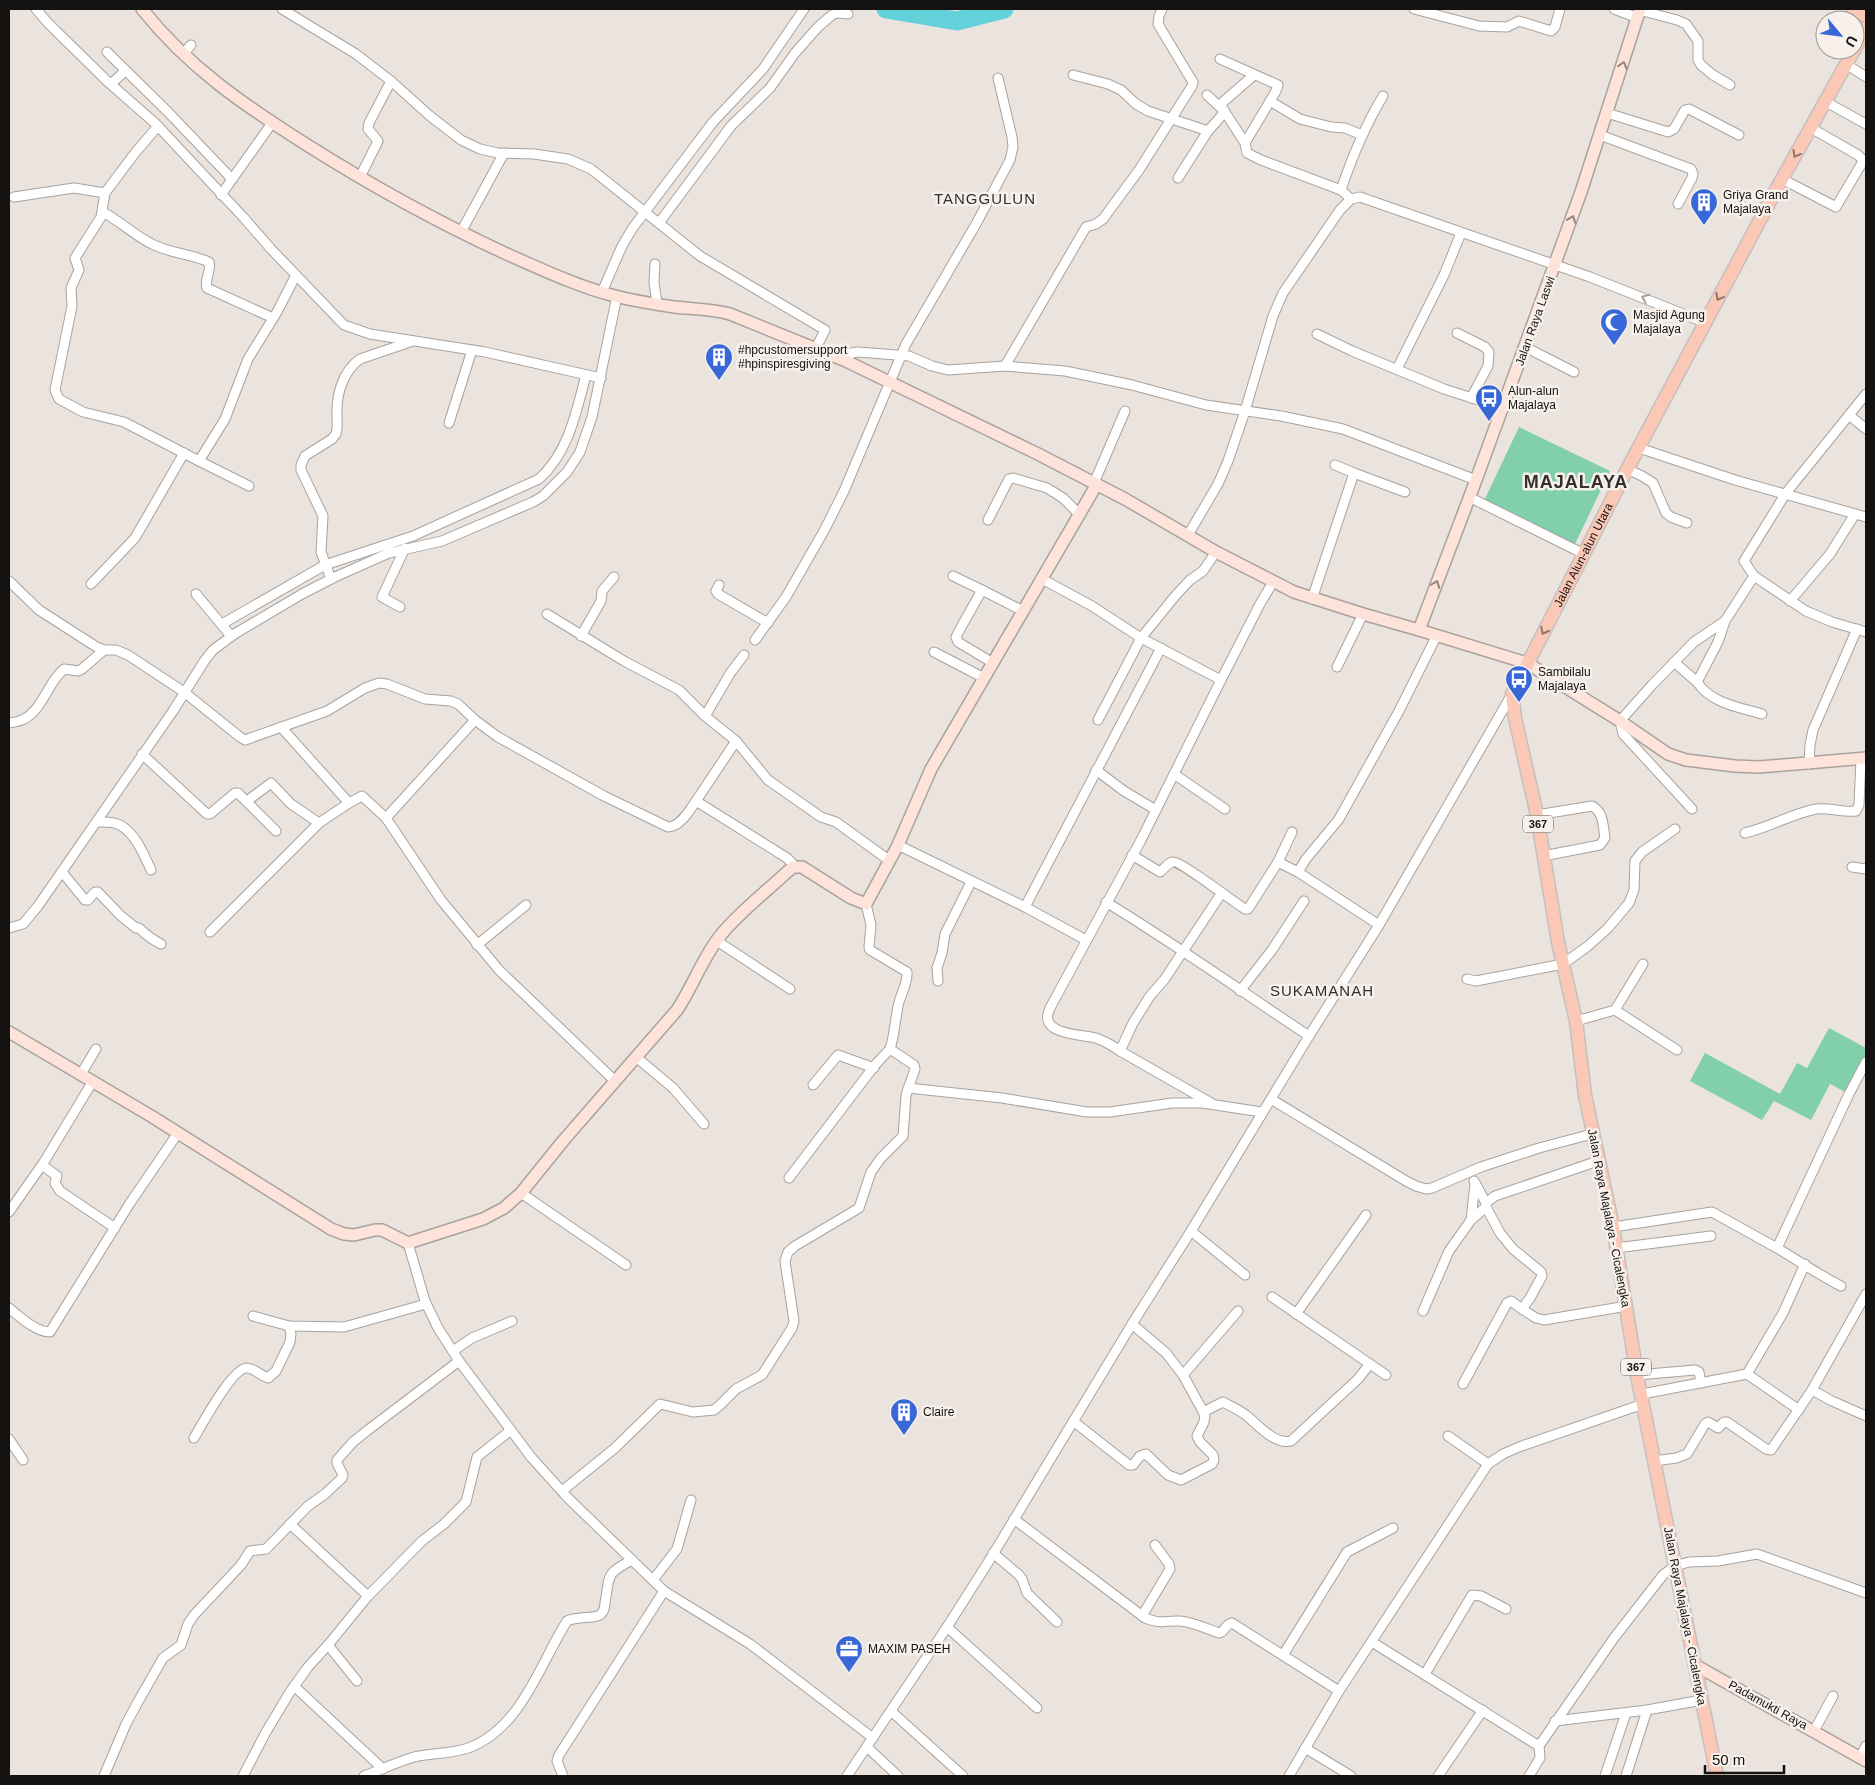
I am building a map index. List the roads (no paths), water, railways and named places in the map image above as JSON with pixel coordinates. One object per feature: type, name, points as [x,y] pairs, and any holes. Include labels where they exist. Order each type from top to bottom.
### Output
[{"type":"main road","points":[[142,9],[154,24],[187,49],[203,73],[224,90],[272,122],[360,177],[461,232],[549,272],[610,294],[657,303],[718,310],[816,348],[890,382],[1095,484],[1188,535],[1215,554],[1273,582],[1361,618],[1437,635],[1526,665],[1620,721],[1668,754],[1686,760],[1758,767],[1864,759]]},
{"type":"main road","points":[[1853,9],[1866,16]]},
{"type":"main road","name":"Jalan Raya Laswi","points":[[1418,630],[1476,480],[1555,265],[1600,135],[1639,12]]},
{"type":"main road","name":"Jalan Alun-alun Utara","points":[[1526,665],[1627,469],[1782,179],[1848,60]]},
{"type":"main road","points":[[9,1032],[94,1081],[331,1229],[344,1234],[354,1235],[382,1230],[408,1242],[418,1241],[483,1219],[504,1208],[521,1193],[614,1080],[677,1010],[708,954],[732,923],[793,868],[802,868],[851,898],[866,904],[898,845],[924,784],[1083,509],[1095,484]]},
{"type":"main road","points":[[1513,691],[1526,665]]},
{"type":"main road","name":"Jalan Raya Majalaya - Cicalengka","points":[[1513,691],[1519,736],[1537,815],[1558,942],[1576,1021],[1582,1079],[1613,1227],[1637,1375],[1716,1776]]},
{"type":"main road","name":"Padamukti Raya","points":[[1695,1665],[1863,1759]]},
{"type":"street","points":[[36,9],[48,23],[157,124],[296,275],[349,328],[370,334],[472,350],[595,376]]},
{"type":"street","points":[[282,9],[356,54],[461,140],[480,149],[568,159],[591,169],[700,256],[825,330],[816,348]]},
{"type":"street","points":[[9,928],[23,924],[28,920],[97,822],[209,655],[231,635],[331,578],[389,553],[441,539],[533,502],[552,488],[569,456],[571,431],[595,376],[603,365],[610,294],[622,246],[713,122],[750,87],[804,9]]},
{"type":"street","points":[[1005,366],[1086,227],[1096,224],[1103,219],[1139,170],[1193,82],[1158,24],[1162,9]]},
{"type":"street","points":[[1414,9],[1479,26],[1507,27],[1519,21],[1551,31],[1555,27],[1560,9]]},
{"type":"street","points":[[1614,9],[1639,12],[1677,20],[1686,24],[1698,41],[1698,60],[1713,75],[1730,85]]},
{"type":"street","points":[[658,223],[731,126],[778,78],[795,53],[818,27],[832,15],[838,13],[848,14]]},
{"type":"street","points":[[107,52],[124,72],[167,113],[231,181]]},
{"type":"street","points":[[1220,59],[1278,85],[1245,143],[1245,150],[1250,155],[1341,190],[1351,200]]},
{"type":"street","points":[[1846,64],[1866,77]]},
{"type":"street","points":[[112,83],[124,72]]},
{"type":"street","points":[[1073,74],[1115,87],[1136,104],[1158,116],[1208,131]]},
{"type":"street","points":[[1178,178],[1223,111],[1223,102],[1254,75]]},
{"type":"street","points":[[755,640],[786,597],[825,529],[844,491],[900,355],[995,190],[1010,160],[1013,147],[1012,137],[998,78]]},
{"type":"street","points":[[360,177],[378,141],[368,128],[369,124],[391,81]]},
{"type":"street","points":[[750,87],[760,96]]},
{"type":"street","points":[[1207,95],[1223,111],[1245,143]]},
{"type":"street","points":[[1341,190],[1362,135],[1382,96]]},
{"type":"street","points":[[1270,101],[1300,119],[1331,127],[1345,128],[1362,135]]},
{"type":"street","points":[[1826,102],[1866,124]]},
{"type":"street","points":[[1607,113],[1664,132],[1671,132],[1685,110],[1690,109],[1739,135]]},
{"type":"street","points":[[167,113],[106,193],[103,212],[75,258],[79,270],[71,288],[72,306],[56,394],[59,399],[83,412],[124,422],[249,486]]},
{"type":"street","points":[[222,193],[272,122]]},
{"type":"street","points":[[1782,179],[1836,207],[1862,163],[1860,157],[1811,128]]},
{"type":"street","points":[[1600,135],[1691,170],[1692,178],[1678,204]]},
{"type":"street","points":[[461,232],[504,153]]},
{"type":"street","points":[[14,197],[74,188],[106,193]]},
{"type":"street","points":[[1188,535],[1218,484],[1245,411],[1273,316],[1283,293],[1340,210],[1351,200],[1360,197],[1399,209],[1461,233],[1590,277],[1706,322]]},
{"type":"street","points":[[103,212],[120,222],[124,228],[155,245],[209,262],[207,288],[273,318]]},
{"type":"street","points":[[1397,369],[1444,274],[1461,233]]},
{"type":"street","points":[[655,264],[654,283],[657,303]]},
{"type":"street","points":[[200,461],[225,418],[248,359],[296,275]]},
{"type":"street","points":[[1457,333],[1485,347],[1489,352],[1488,366],[1471,398]]},
{"type":"street","points":[[1317,334],[1352,351],[1397,369],[1471,398],[1503,408]]},
{"type":"street","points":[[331,578],[325,566],[322,552],[323,516],[302,475],[302,460],[336,434],[340,388],[346,374],[355,363],[413,341]]},
{"type":"street","points":[[1524,347],[1574,372]]},
{"type":"street","points":[[449,423],[472,350]]},
{"type":"street","points":[[846,361],[851,353],[854,352],[909,356],[932,366],[948,370],[1005,366],[1065,371],[1132,385],[1206,405],[1281,416],[1343,430],[1476,480]]},
{"type":"street","points":[[223,626],[325,566],[438,526],[532,484],[569,456],[580,452],[589,426],[595,376]]},
{"type":"street","points":[[1809,764],[1813,730],[1862,631],[1806,611],[1754,576],[1744,564],[1744,558],[1786,493],[1866,394]]},
{"type":"street","points":[[1095,484],[1125,412]]},
{"type":"street","points":[[1849,415],[1866,428]]},
{"type":"street","points":[[1639,448],[1727,477],[1866,517]]},
{"type":"street","points":[[91,584],[135,538],[184,453]]},
{"type":"street","points":[[1335,465],[1405,492]]},
{"type":"street","points":[[1627,469],[1652,483],[1666,513],[1671,518],[1687,523]]},
{"type":"street","points":[[1312,599],[1354,473]]},
{"type":"street","points":[[988,520],[1009,480],[1013,478],[1048,488],[1083,509]]},
{"type":"street","points":[[1469,498],[1584,554]]},
{"type":"street","points":[[1790,601],[1830,554],[1855,514]]},
{"type":"street","points":[[438,526],[441,539]]},
{"type":"street","points":[[400,607],[382,597],[405,548]]},
{"type":"street","points":[[1098,720],[1141,638],[1176,594],[1190,580],[1203,571],[1215,554]]},
{"type":"street","points":[[953,576],[1023,611]]},
{"type":"street","points":[[1697,682],[1718,642],[1724,621],[1754,576]]},
{"type":"street","points":[[581,636],[602,599],[602,592],[614,577]]},
{"type":"street","points":[[1042,578],[1092,606],[1141,638],[1221,680]]},
{"type":"street","points":[[9,581],[39,610],[95,646],[104,650],[121,652],[184,692],[245,740],[327,711],[365,688],[373,684],[383,683],[425,699],[454,702],[498,737],[604,796],[668,828],[672,828],[677,824],[696,801],[736,741]]},
{"type":"street","points":[[1214,1104],[1100,1040],[1060,1031],[1048,1022],[1047,1014],[1156,810],[1260,604],[1273,582]]},
{"type":"street","points":[[719,585],[716,591],[718,594],[768,623]]},
{"type":"street","points":[[982,590],[956,637],[958,642],[993,663]]},
{"type":"street","points":[[196,594],[231,635]]},
{"type":"street","points":[[546,614],[624,662],[679,690],[705,716],[736,741],[768,780],[821,817],[836,822],[890,861]]},
{"type":"street","points":[[1337,668],[1361,618]]},
{"type":"street","points":[[1692,809],[1623,734],[1620,721],[1694,642],[1724,621]]},
{"type":"street","points":[[1298,872],[1306,859],[1339,819],[1411,688],[1437,635]]},
{"type":"street","points":[[1025,907],[1161,648]]},
{"type":"street","points":[[9,723],[27,718],[43,698],[56,677],[64,669],[78,671],[104,650]]},
{"type":"street","points":[[934,652],[984,678]]},
{"type":"street","points":[[705,716],[731,672],[744,655]]},
{"type":"street","points":[[1674,662],[1697,682],[1705,692],[1719,701],[1762,714]]},
{"type":"street","points":[[847,1776],[947,1628],[1262,1112],[1379,925],[1513,691]]},
{"type":"street","points":[[386,818],[475,720]]},
{"type":"street","points":[[281,727],[349,803]]},
{"type":"street","points":[[142,754],[207,814],[210,814],[236,792],[276,831]]},
{"type":"street","points":[[1745,833],[1802,812],[1820,809],[1856,811],[1859,805],[1864,759]]},
{"type":"street","points":[[1096,770],[1156,810]]},
{"type":"street","points":[[1174,774],[1225,808]]},
{"type":"street","points":[[247,801],[271,783],[291,804],[319,824]]},
{"type":"street","points":[[210,932],[319,824],[362,796],[386,818],[441,900],[498,970],[614,1080]]},
{"type":"street","points":[[696,801],[787,858],[792,863],[793,868]]},
{"type":"street","points":[[1537,815],[1592,806],[1599,811],[1605,838],[1600,845],[1544,856]]},
{"type":"street","points":[[97,822],[109,822],[121,826],[141,847],[151,870]]},
{"type":"street","points":[[1467,979],[1476,981],[1562,961],[1588,946],[1608,928],[1629,903],[1634,890],[1635,861],[1642,852],[1676,829]]},
{"type":"street","points":[[1132,855],[1160,872],[1172,862],[1176,862],[1194,872],[1221,894],[1248,909],[1278,862],[1292,832]]},
{"type":"street","points":[[898,845],[1025,907],[1086,940]]},
{"type":"street","points":[[1278,862],[1298,872],[1379,925]]},
{"type":"street","points":[[1852,866],[1866,869]]},
{"type":"street","points":[[62,872],[85,900],[88,900],[97,892],[136,928],[139,928],[161,944]]},
{"type":"street","points":[[938,981],[937,968],[945,934],[971,882]]},
{"type":"street","points":[[1120,1051],[1133,1023],[1150,996],[1184,951],[1221,894]]},
{"type":"street","points":[[1240,991],[1272,950],[1304,901]]},
{"type":"street","points":[[1106,902],[1184,951],[1240,991],[1309,1036]]},
{"type":"street","points":[[790,1178],[890,1049],[894,1038],[899,1004],[907,979],[907,972],[870,950],[871,925],[866,904]]},
{"type":"street","points":[[477,945],[526,905]]},
{"type":"street","points":[[717,941],[790,989]]},
{"type":"street","points":[[1576,1021],[1615,1010],[1643,964]]},
{"type":"street","points":[[1615,1010],[1677,1050]]},
{"type":"street","points":[[562,1491],[615,1448],[660,1404],[689,1412],[706,1411],[720,1405],[736,1389],[762,1375],[792,1328],[794,1315],[785,1266],[787,1255],[795,1246],[859,1208],[871,1172],[881,1158],[903,1136],[904,1106],[915,1067],[890,1049]]},
{"type":"street","points":[[81,1074],[96,1050]]},
{"type":"street","points":[[813,1085],[838,1055],[874,1068]]},
{"type":"street","points":[[636,1057],[672,1088],[704,1124]]},
{"type":"street","points":[[1777,1248],[1849,1094],[1866,1062]]},
{"type":"street","points":[[10,1209],[42,1165],[94,1081]]},
{"type":"street","points":[[908,1088],[1002,1098],[1087,1112],[1110,1112],[1172,1104],[1214,1104],[1262,1112]]},
{"type":"street","points":[[1270,1099],[1416,1186],[1432,1188],[1470,1172],[1539,1148],[1592,1134]]},
{"type":"street","points":[[9,1308],[37,1328],[44,1332],[50,1332],[115,1228],[178,1133]]},
{"type":"street","points":[[1423,1311],[1450,1251],[1471,1220],[1486,1203],[1495,1196],[1598,1162]]},
{"type":"street","points":[[42,1165],[58,1176],[55,1183],[60,1191],[115,1228]]},
{"type":"street","points":[[1470,1172],[1475,1188],[1486,1203],[1500,1234],[1513,1249],[1542,1274],[1541,1279],[1522,1309]]},
{"type":"street","points":[[1471,1220],[1475,1188]]},
{"type":"street","points":[[521,1193],[626,1265]]},
{"type":"street","points":[[1613,1227],[1712,1212],[1841,1286]]},
{"type":"street","points":[[1296,1314],[1366,1215]]},
{"type":"street","points":[[1191,1231],[1245,1275]]},
{"type":"street","points":[[1616,1248],[1711,1236]]},
{"type":"street","points":[[408,1242],[426,1302],[438,1328],[459,1361],[531,1457],[562,1491],[664,1591],[750,1644],[873,1738]]},
{"type":"street","points":[[1747,1374],[1783,1313],[1805,1264]]},
{"type":"street","points":[[1654,1461],[1676,1458],[1687,1454],[1708,1422],[1718,1428],[1726,1422],[1766,1449],[1771,1450],[1812,1390],[1866,1294]]},
{"type":"street","points":[[1272,1297],[1386,1376]]},
{"type":"street","points":[[253,1316],[289,1326],[344,1328],[426,1302]]},
{"type":"street","points":[[1463,1384],[1507,1303],[1512,1302],[1536,1318],[1544,1320],[1627,1306]]},
{"type":"street","points":[[1183,1375],[1238,1310]]},
{"type":"street","points":[[453,1351],[472,1338],[512,1321]]},
{"type":"street","points":[[1073,1422],[1128,1464],[1132,1465],[1142,1454],[1146,1454],[1168,1475],[1181,1480],[1208,1466],[1214,1460],[1213,1455],[1198,1439],[1198,1432],[1205,1418],[1183,1375],[1166,1353],[1132,1324]]},
{"type":"street","points":[[194,1438],[227,1383],[243,1369],[249,1368],[268,1378],[276,1371],[291,1338],[289,1326]]},
{"type":"street","points":[[104,1776],[138,1702],[163,1658],[180,1645],[188,1624],[194,1616],[241,1565],[250,1551],[266,1548],[313,1501],[325,1494],[342,1478],[343,1475],[337,1460],[353,1442],[459,1361]]},
{"type":"street","points":[[1203,1412],[1222,1402],[1246,1416],[1275,1439],[1281,1442],[1291,1441],[1358,1379],[1369,1365]]},
{"type":"street","points":[[1637,1375],[1695,1370],[1699,1372],[1701,1383]]},
{"type":"street","points":[[1289,1776],[1339,1691],[1488,1464],[1503,1454],[1519,1447],[1642,1399],[1701,1383],[1747,1374],[1799,1410]]},
{"type":"street","points":[[1812,1390],[1866,1416]]},
{"type":"street","points":[[243,1776],[266,1732],[308,1666],[328,1646],[368,1596],[422,1541],[444,1524],[466,1502],[476,1458],[511,1430]]},
{"type":"street","points":[[1448,1436],[1488,1464]]},
{"type":"street","points":[[9,1438],[23,1460]]},
{"type":"street","points":[[653,1580],[677,1549],[691,1500]]},
{"type":"street","points":[[1014,1519],[1142,1616],[1161,1623],[1182,1621],[1219,1633],[1223,1632],[1232,1623],[1339,1691]]},
{"type":"street","points":[[290,1524],[368,1596]]},
{"type":"street","points":[[1283,1655],[1347,1552],[1393,1528]]},
{"type":"street","points":[[1142,1616],[1170,1569],[1169,1564],[1154,1545]]},
{"type":"street","points":[[993,1553],[1019,1575],[1027,1593],[1057,1622]]},
{"type":"street","points":[[1529,1776],[1540,1758],[1538,1746],[1555,1721],[1614,1638],[1663,1575],[1675,1566],[1689,1562],[1718,1561],[1757,1554],[1866,1592]]},
{"type":"street","points":[[364,1776],[414,1757],[471,1747],[494,1733],[509,1719],[528,1693],[568,1621],[574,1618],[596,1617],[601,1614],[606,1600],[608,1580],[611,1573],[632,1560]]},
{"type":"street","points":[[563,1776],[557,1761],[560,1755],[664,1591]]},
{"type":"street","points":[[1424,1674],[1472,1595],[1481,1596],[1506,1609]]},
{"type":"street","points":[[947,1628],[1037,1708]]},
{"type":"street","points":[[1372,1642],[1538,1746]]},
{"type":"street","points":[[328,1646],[358,1681]]},
{"type":"street","points":[[294,1686],[383,1769]]},
{"type":"street","points":[[1814,1731],[1833,1696]]},
{"type":"street","points":[[1555,1721],[1626,1713],[1702,1700]]},
{"type":"street","points":[[1438,1776],[1482,1710]]},
{"type":"street","points":[[1626,1776],[1647,1710]]},
{"type":"street","points":[[891,1711],[963,1776]]},
{"type":"street","points":[[1605,1776],[1626,1713]]},
{"type":"street","points":[[1863,1759],[1866,1746]]},
{"type":"street","points":[[867,1747],[898,1776]]},
{"type":"street","points":[[1305,1748],[1351,1776]]},
{"type":"waterway","points":[[886,9],[957,21],[1004,9]]},
{"type":"place","name":"Griya Grand Majalaya","points":[[1704,226]]},
{"type":"place","name":"Masjid Agung Majalaya","points":[[1614,346]]},
{"type":"place","name":"#hpcustomersupport #hpinspiresgiving","points":[[719,381]]},
{"type":"place","name":"Alun-alun Majalaya","points":[[1489,422]]},
{"type":"place","name":"Sambilalu Majalaya","points":[[1519,703]]},
{"type":"place","name":"Claire","points":[[904,1436]]},
{"type":"place","name":"MAXIM PASEH","points":[[849,1673]]},
{"type":"district","name":"TANGGULUN","points":[[985,199]]},
{"type":"district","name":"MAJALAYA","points":[[1576,482]]},
{"type":"district","name":"SUKAMANAH","points":[[1322,991]]}]
